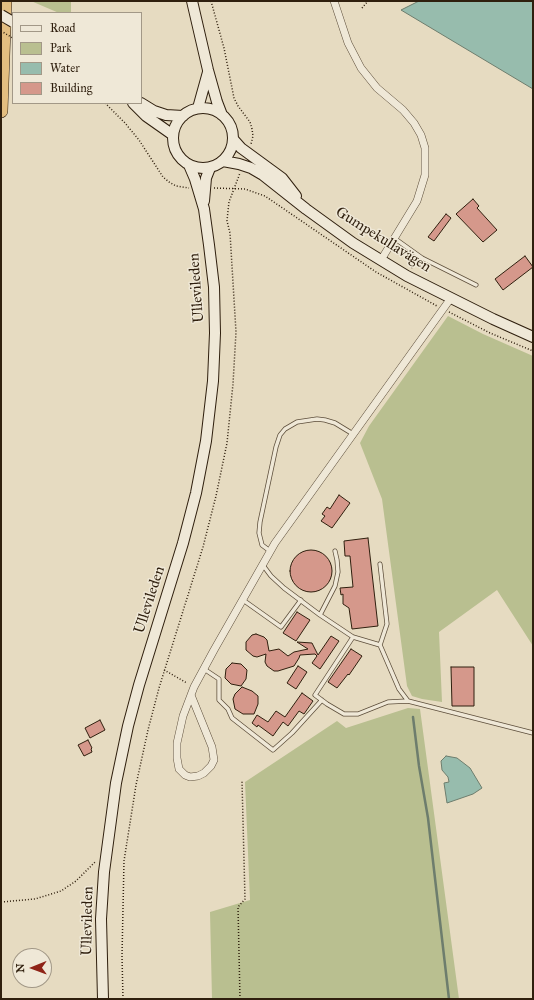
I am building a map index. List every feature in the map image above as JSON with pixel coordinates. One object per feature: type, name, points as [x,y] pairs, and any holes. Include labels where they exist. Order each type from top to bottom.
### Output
[{"type":"highway","points":[[1,111],[5,1]]},
{"type":"main road","points":[[192,1],[217,102],[222,115],[232,128],[233,139],[229,154],[223,161],[210,168],[200,168],[184,162],[174,147],[173,135],[176,124],[183,116],[198,108],[208,108],[222,115]]},
{"type":"main road","points":[[1,15],[12,21]]},
{"type":"main road","points":[[198,108],[208,70]]},
{"type":"main road","points":[[134,104],[146,116],[173,135]]},
{"type":"main road","points":[[142,104],[154,111],[166,115],[183,116]]},
{"type":"main road","name":"Gumpekullavägen","points":[[233,139],[241,148],[282,178],[309,211]]},
{"type":"main road","name":"Gumpekullavägen","points":[[223,161],[251,168],[263,175],[309,211],[356,237],[382,258],[410,270],[451,298],[493,319],[533,336]]},
{"type":"main road","name":"Ullevileden","points":[[103,999],[101,919],[106,851],[116,783],[128,726],[139,685],[184,543],[206,441],[213,381],[215,333],[214,287],[204,209],[189,165]]},
{"type":"main road","name":"Ullevileden","points":[[204,209],[206,178],[210,168]]},
{"type":"street","points":[[334,1],[348,43],[358,63],[377,88],[403,110],[414,123],[421,135],[424,148],[425,175],[417,201],[382,258]]},
{"type":"street","points":[[191,695],[212,747],[214,760],[211,766],[204,773],[198,776],[190,777],[185,775],[179,769],[177,743],[183,716],[194,687],[270,551],[451,298]]},
{"type":"lane","points":[[394,238],[422,258],[476,285]]},
{"type":"lane","points":[[270,551],[262,545],[259,532],[276,447],[280,435],[297,422],[317,419],[334,423],[353,434]]},
{"type":"lane","points":[[320,615],[337,579],[338,560],[335,551]]},
{"type":"lane","points":[[262,564],[271,576],[284,588],[320,615],[353,637],[380,645]]},
{"type":"lane","points":[[380,564],[387,624],[380,645],[400,689],[408,701]]},
{"type":"lane","points":[[243,600],[281,627],[301,600]]},
{"type":"lane","points":[[353,637],[315,695],[344,714],[358,714],[388,702],[408,701],[533,733]]},
{"type":"lane","points":[[204,669],[219,679],[219,700],[228,709],[232,718],[273,750],[292,733],[322,700]]},
{"type":"path","points":[[211,1],[224,48],[234,98],[250,122],[252,129],[253,136],[251,146]]},
{"type":"path","points":[[362,8],[368,1]]},
{"type":"path","points":[[1,31],[12,37]]},
{"type":"path","points":[[106,104],[139,140],[163,177],[176,186],[192,188]]},
{"type":"path","points":[[123,999],[122,935],[124,861],[136,785],[148,730],[164,670],[203,547],[216,496],[226,443],[233,384],[236,332],[228,211],[229,202],[241,170]]},
{"type":"path","points":[[164,670],[194,687]]},
{"type":"path","points":[[240,999],[238,907],[245,898],[242,781]]},
{"type":"path","points":[[1,902],[35,899],[61,891],[76,881],[106,851]]},
{"type":"green space","points":[[31,1],[71,1],[71,12],[57,12]]},
{"type":"green space","points":[[448,316],[483,334],[533,356],[533,646],[497,590],[439,632],[442,702],[412,696],[407,686],[382,499],[360,443],[369,426]]},
{"type":"green space","points":[[408,708],[420,709],[459,999],[212,999],[210,912],[250,900],[245,782],[337,721],[346,728]]},
{"type":"water","points":[[419,1],[533,1],[533,89],[401,10]]},
{"type":"water","points":[[446,756],[457,758],[470,768],[482,788],[473,794],[447,803],[444,783],[449,782],[448,777],[442,770],[441,761]]},
{"type":"building","points":[[473,199],[479,206],[477,208],[497,230],[483,242],[456,214]]},
{"type":"building","points":[[446,214],[451,218],[434,241],[428,237]]},
{"type":"building","points":[[525,256],[533,267],[503,290],[495,279]]},
{"type":"building","points":[[339,495],[350,503],[332,528],[321,521],[325,516],[322,514],[327,507],[330,509]]},
{"type":"building","points":[[368,538],[378,626],[352,629],[349,608],[343,604],[343,594],[341,595],[340,588],[353,587],[350,556],[345,556],[344,541]]},
{"type":"building","points":[[307,550],[315,550],[323,553],[329,559],[332,571],[329,583],[323,589],[315,592],[307,592],[299,589],[293,583],[290,575],[290,567],[293,559],[299,553]]},
{"type":"building","points":[[297,612],[310,620],[296,641],[283,633]]},
{"type":"building","points":[[256,634],[267,640],[269,651],[279,649],[288,656],[294,652],[308,649],[297,642],[312,643],[318,655],[331,636],[339,641],[320,669],[312,663],[317,656],[315,654],[300,655],[294,666],[274,671],[267,666],[265,662],[266,654],[257,657],[253,656],[246,650],[246,642],[252,635]]},
{"type":"building","points":[[351,649],[362,656],[349,675],[348,674],[337,688],[328,682]]},
{"type":"building","points":[[232,663],[241,664],[247,670],[246,679],[241,686],[231,684],[225,678],[226,669]]},
{"type":"building","points":[[298,666],[307,672],[296,689],[287,683]]},
{"type":"building","points":[[451,667],[474,667],[474,706],[452,706]]},
{"type":"building","points":[[242,687],[252,691],[258,696],[258,704],[254,714],[243,714],[235,709],[233,699],[235,694]]},
{"type":"building","points":[[302,693],[313,701],[304,714],[299,711],[288,726],[283,722],[273,736],[258,725],[257,727],[252,723],[257,715],[268,722],[276,711],[285,717]]},
{"type":"building","points":[[100,720],[105,730],[90,738],[85,728]]},
{"type":"building","points":[[88,740],[92,748],[92,752],[84,756],[78,745]]},
{"type":"waterway","points":[[413,717],[419,766],[428,818],[449,999]]}]
